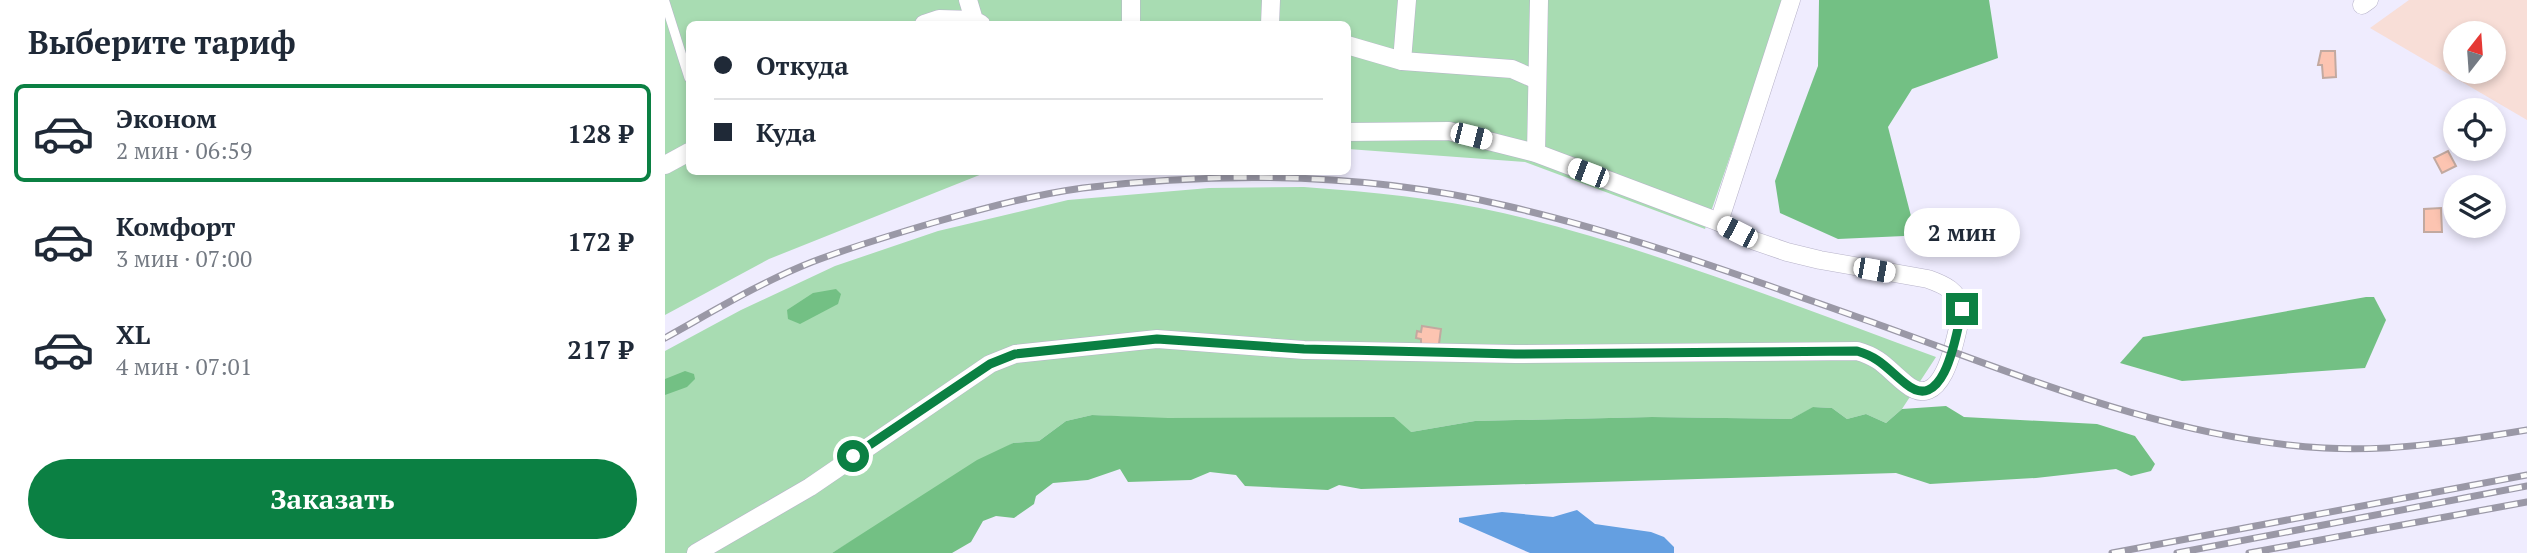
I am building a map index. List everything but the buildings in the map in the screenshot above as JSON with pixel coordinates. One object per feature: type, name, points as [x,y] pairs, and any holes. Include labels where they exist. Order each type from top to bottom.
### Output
[{"type":"street","points":[[968,0],[978,21]]},
{"type":"street","points":[[1131,0],[1131,21]]},
{"type":"street","points":[[1270,21],[1271,0]]},
{"type":"street","points":[[1402,61],[1407,0]]},
{"type":"street","points":[[1536,153],[1539,0]]},
{"type":"street","points":[[1719,222],[1791,0]]},
{"type":"street","points":[[933,21],[965,21]]},
{"type":"street","points":[[1351,46],[1402,61],[1512,69],[1537,80]]},
{"type":"street","points":[[696,553],[810,487],[990,364],[1015,354],[1157,339],[1304,349],[1515,354],[1857,351],[1885,363],[1907,385],[1919,391],[1929,389],[1945,373],[1962,309],[1960,300],[1944,284],[1787,252],[1755,241],[1719,222],[1536,153],[1449,131],[1351,132]]},
{"type":"street","points":[[665,165],[686,154]]},
{"type":"lane","points":[[665,2],[686,68]]},
{"type":"shaded area","points":[[2409,0],[2527,0],[2527,120],[2506,108],[2506,98],[2489,98],[2466,84],[2506,84],[2506,21],[2443,21],[2443,71],[2370,28]]},
{"type":"green space","points":[[665,0],[1784,0],[1705,229],[1525,162],[1351,149],[1351,21],[686,21],[686,175],[979,175],[769,259],[665,315]]},
{"type":"green space","points":[[1819,0],[1989,0],[1998,58],[1912,89],[1888,127],[1911,216],[1904,236],[1838,239],[1780,213],[1775,181],[1818,66]]},
{"type":"green space","points":[[1304,187],[1453,203],[1558,227],[1667,260],[1936,357],[1902,409],[1886,423],[1866,414],[1847,419],[1832,408],[1814,407],[1791,419],[1652,417],[1475,421],[1411,432],[1092,415],[1066,421],[1039,441],[1013,443],[832,553],[665,553],[665,351],[741,310],[835,266],[938,231],[1068,200],[1209,188]]},
{"type":"green space","points":[[836,289],[841,294],[838,304],[800,324],[788,319],[787,310],[813,293]]},
{"type":"green space","points":[[2374,297],[2386,320],[2365,368],[2182,381],[2120,363],[2143,337]]},
{"type":"green space","points":[[685,371],[694,374],[695,379],[687,387],[665,395],[665,379]]},
{"type":"green space","points":[[1946,406],[1964,417],[2097,424],[2135,436],[2155,464],[2151,471],[2131,476],[2116,469],[2036,478],[1930,484],[1896,473],[1361,489],[1339,485],[1328,490],[1245,486],[1236,475],[1210,472],[1191,480],[1128,482],[1120,469],[1088,480],[1053,483],[1036,496],[1034,504],[1014,518],[996,516],[983,521],[971,542],[952,553],[832,553],[977,460],[1013,443],[1039,441],[1066,421],[1092,415],[1168,418],[1394,417],[1411,432],[1475,421],[1652,417],[1791,419],[1813,407],[1832,408],[1847,419],[1866,414],[1886,423],[1902,409]]},
{"type":"water","points":[[1577,510],[1595,524],[1651,532],[1664,537],[1674,547],[1674,553],[1530,553],[1459,522],[1459,518],[1502,512],[1553,517]]},
{"type":"railway","points":[[665,338],[755,288],[812,262],[932,223],[1026,198],[1083,188],[1189,179],[1296,178],[1349,181],[1455,195],[1601,231],[1740,275],[2041,384],[2153,419],[2209,432],[2266,442],[2350,449],[2426,445],[2527,430]]},
{"type":"railway","points":[[2112,553],[2527,475]]},
{"type":"railway","points":[[2177,553],[2527,486]]},
{"type":"railway","points":[[2249,553],[2527,502]]},
{"type":"route","points":[[853,456],[990,364],[1015,354],[1157,339],[1304,349],[1515,354],[1857,351],[1885,363],[1907,385],[1919,391],[1938,383],[1945,373],[1962,309]]}]
